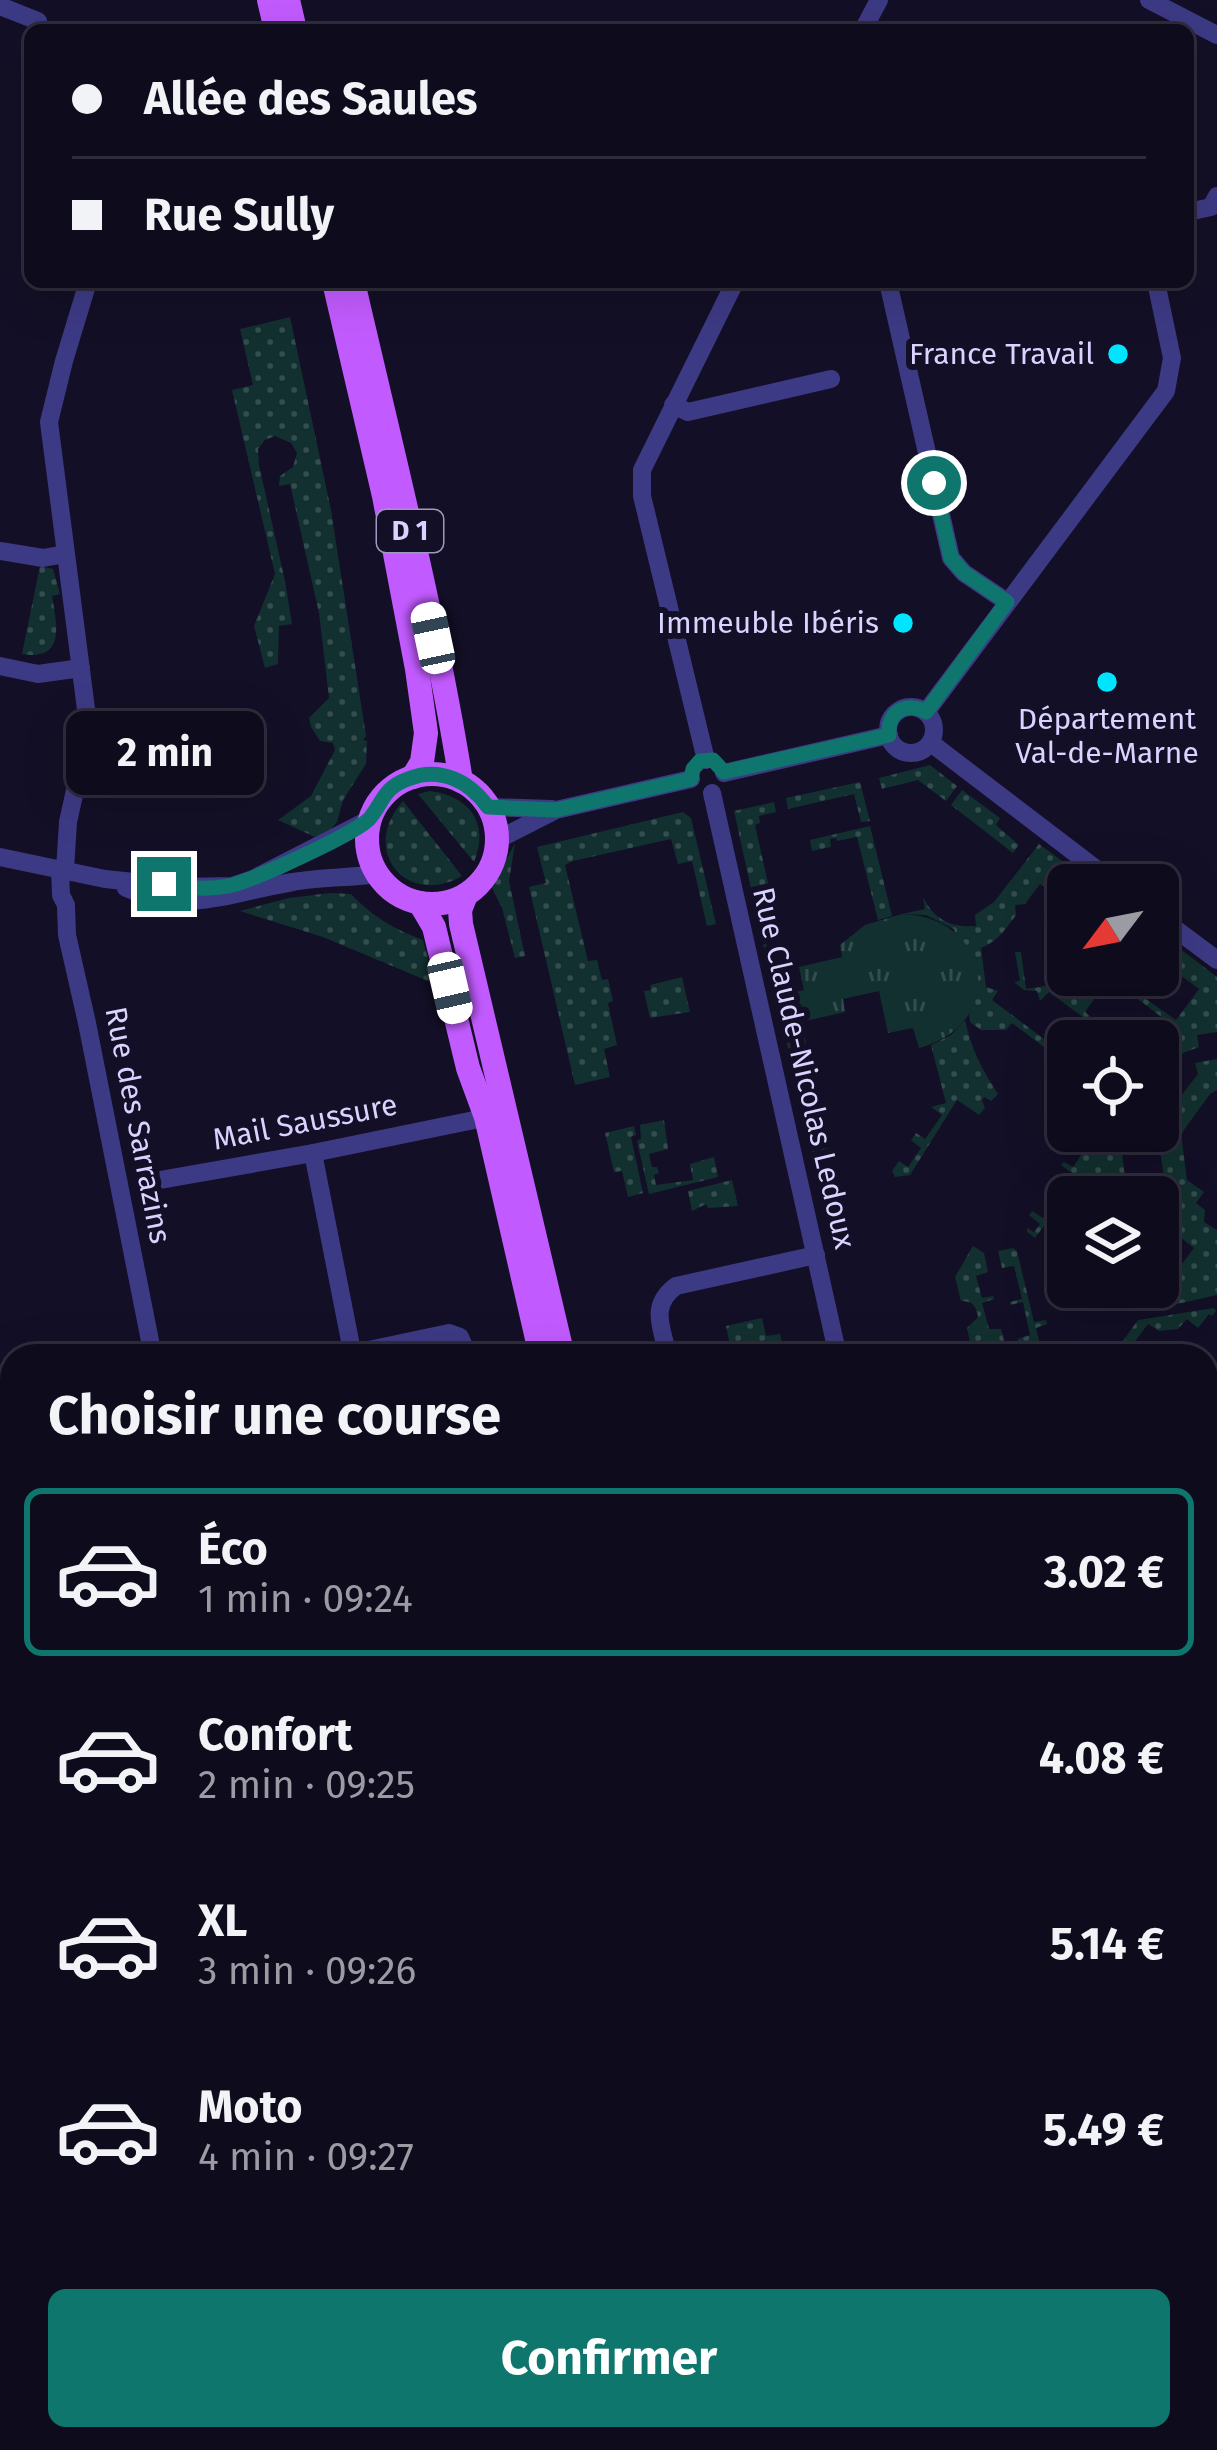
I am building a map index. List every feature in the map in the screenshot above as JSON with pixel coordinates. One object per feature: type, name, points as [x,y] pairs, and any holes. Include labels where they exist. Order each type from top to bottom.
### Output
[{"type":"main road","name":"D 1","points":[[335,288],[384,496],[417,669],[426,733],[422,762],[413,777]]},
{"type":"main road","name":"D 1","points":[[354,288],[460,781]]},
{"type":"main road","points":[[466,895],[439,904],[419,903],[399,895],[377,874],[368,850],[370,819],[383,796],[401,781],[433,774],[460,781],[479,794],[495,825],[496,853],[487,874],[466,895],[460,924],[560,1344]]},
{"type":"main road","points":[[419,903],[434,927],[468,1068],[491,1137],[538,1344]]},
{"type":"street","points":[[1150,0],[1186,24]]},
{"type":"street","points":[[0,6],[44,24]]},
{"type":"street","points":[[69,871],[68,822],[86,735],[86,710],[49,422],[86,288]]},
{"type":"street","points":[[706,760],[642,496],[642,470],[732,288]]},
{"type":"street","points":[[889,288],[951,558],[964,573],[1007,602]]},
{"type":"street","points":[[926,712],[1166,391],[1172,358],[1157,288]]},
{"type":"street","points":[[674,405],[688,412],[831,380]]},
{"type":"street","points":[[0,551],[43,558],[65,554]]},
{"type":"street","points":[[0,666],[38,674],[81,668]]},
{"type":"street","points":[[913,706],[926,712],[934,730],[931,743],[918,752],[897,748],[889,735],[890,720],[899,710],[913,706]]},
{"type":"street","points":[[724,772],[889,735]]},
{"type":"street","points":[[931,743],[1089,864]]},
{"type":"street","points":[[706,760],[717,762],[724,772],[722,786],[712,793],[696,789],[691,779],[696,764],[706,760]]},
{"type":"street","points":[[497,840],[556,810],[691,779]]},
{"type":"street","name":"Rue Claude-Nicolas Ledoux","points":[[712,793],[835,1344]]},
{"type":"street","points":[[488,807],[556,810]]},
{"type":"street","points":[[0,857],[105,879],[182,887],[232,886],[370,819]]},
{"type":"street","name":"Rue des Sarrazins","points":[[69,871],[76,897],[66,905],[67,935],[151,1344]]},
{"type":"street","points":[[105,879],[134,892],[194,901],[294,881],[377,874]]},
{"type":"street","points":[[1179,932],[1217,960]]},
{"type":"street","name":"Mail Saussure","points":[[143,1183],[478,1119]]},
{"type":"street","points":[[313,1153],[347,1344]]},
{"type":"street","points":[[666,1344],[659,1306],[663,1295],[676,1286],[816,1255]]},
{"type":"street","points":[[399,1344],[449,1333],[460,1336],[463,1344]]},
{"type":"green space","points":[[290,317],[331,510],[363,740],[367,741],[366,764],[343,800],[337,822],[315,837],[278,820],[311,796],[335,750],[333,743],[320,741],[309,718],[329,698],[319,613],[290,484],[279,486],[280,476],[293,467],[297,453],[291,443],[275,436],[258,449],[292,624],[279,626],[278,664],[265,668],[254,626],[275,574],[232,390],[253,385],[240,329]]},
{"type":"green space","points":[[40,566],[53,569],[60,594],[52,596],[55,638],[46,652],[22,654]]},
{"type":"green space","points":[[930,765],[957,786],[946,801],[918,780],[882,789],[879,778]]},
{"type":"green space","points":[[860,782],[870,821],[861,822],[854,794],[788,809],[786,798]]},
{"type":"green space","points":[[962,790],[1000,818],[996,825],[1019,845],[1013,853],[951,805]]},
{"type":"green space","points":[[430,791],[456,799],[473,814],[479,835],[474,862],[418,794]]},
{"type":"green space","points":[[403,801],[462,876],[423,885],[395,869],[386,838]]},
{"type":"green space","points":[[774,802],[776,812],[759,816],[760,823],[755,825],[779,932],[765,936],[764,948],[734,811]]},
{"type":"green space","points":[[683,812],[691,818],[716,924],[707,926],[692,861],[678,864],[671,839],[565,865],[588,961],[597,960],[602,980],[608,979],[617,1045],[604,1049],[610,1077],[575,1085],[529,887],[546,883],[537,847]]},
{"type":"green space","points":[[870,826],[892,916],[878,920],[857,837],[830,839],[831,847],[812,851],[810,840]]},
{"type":"green space","points":[[515,843],[509,881],[525,956],[515,958],[492,888]]},
{"type":"green space","points":[[1039,844],[1066,864],[1047,864],[1047,889],[1040,884],[1025,904],[1015,905],[1016,915],[1008,926],[981,948],[986,987],[998,991],[992,1000],[1047,1041],[1047,1049],[1012,1023],[1006,1030],[981,1030],[970,1022],[974,1003],[954,929],[926,915],[902,914],[925,909],[923,897],[945,921],[976,926],[975,915],[994,902]]},
{"type":"green space","points":[[330,893],[351,894],[384,922],[423,940],[435,984],[323,937],[240,911]]},
{"type":"green space","points":[[902,914],[932,920],[955,933],[970,951],[978,973],[976,996],[967,1017],[948,1035],[919,1048],[913,1028],[888,1033],[879,991],[843,999],[845,1012],[783,1026],[776,996],[804,990],[799,967],[842,957],[840,945],[865,925]]},
{"type":"green space","points":[[1179,948],[1217,977],[1217,1032],[1197,1035],[1199,1047],[1180,1054],[1176,1020],[1199,989],[1179,974]]},
{"type":"green space","points":[[1015,952],[1021,952],[1026,989],[1047,986],[1047,994],[1040,1001],[1037,991],[1024,990],[1014,982],[1020,981]]},
{"type":"green space","points":[[682,977],[690,1012],[650,1018],[644,991]]},
{"type":"green space","points":[[1054,996],[1096,996],[1085,1012],[1093,1019],[1084,1018]]},
{"type":"green space","points":[[1134,996],[1142,996],[1176,1020],[1165,1020]]},
{"type":"green space","points":[[965,1020],[978,1058],[998,1094],[991,1101],[984,1097],[985,1108],[979,1115],[957,1100],[910,1175],[895,1177],[892,1171],[899,1161],[908,1167],[921,1148],[911,1140],[916,1133],[925,1139],[942,1115],[931,1107],[946,1103],[931,1045],[951,1035]]},
{"type":"green space","points":[[801,1022],[817,1090],[798,1094],[783,1026]]},
{"type":"green space","points":[[1217,1059],[1217,1090],[1181,1134],[1187,1180],[1204,1192],[1196,1203],[1205,1210],[1204,1222],[1217,1230],[1217,1295],[1179,1304],[1179,1268],[1194,1248],[1179,1236],[1179,1176],[1164,1176],[1160,1152],[1179,1152],[1179,1098],[1198,1074],[1195,1063]]},
{"type":"green space","points":[[819,1102],[835,1170],[834,1177],[824,1180],[827,1194],[822,1194],[801,1106]]},
{"type":"green space","points":[[664,1120],[668,1149],[649,1154],[659,1173],[654,1175],[656,1185],[693,1180],[690,1164],[714,1157],[718,1177],[649,1194],[637,1141],[640,1125]]},
{"type":"green space","points":[[634,1126],[636,1135],[631,1137],[643,1193],[628,1197],[622,1171],[614,1172],[605,1133]]},
{"type":"green space","points":[[1083,1152],[1122,1152],[1125,1176],[1070,1176],[1061,1165],[1073,1167]]},
{"type":"green space","points":[[732,1180],[738,1206],[708,1208],[706,1204],[692,1211],[688,1191]]},
{"type":"green space","points":[[1032,1211],[1043,1218],[1047,1212],[1047,1222],[1035,1238],[1027,1228],[1034,1232],[1040,1224],[1029,1215]]},
{"type":"green space","points":[[973,1246],[984,1253],[988,1272],[976,1276],[982,1298],[994,1299],[982,1303],[989,1329],[1001,1329],[1005,1344],[970,1344],[967,1328],[978,1317],[971,1303],[961,1301],[955,1277]]},
{"type":"green space","points":[[998,1251],[1017,1251],[1034,1322],[1046,1320],[1047,1324],[1036,1328],[1040,1344],[1017,1344],[1018,1339],[1030,1335],[1023,1302],[1010,1305],[1022,1299],[1014,1266],[1002,1268]]},
{"type":"green space","points":[[1216,1311],[1198,1328],[1187,1319],[1178,1329],[1159,1331],[1148,1324],[1133,1344],[1121,1344],[1138,1320]]},
{"type":"green space","points":[[762,1318],[766,1336],[780,1334],[783,1344],[730,1344],[726,1326]]},
{"type":"place","name":"France Travail","points":[[1118,354]]},
{"type":"place","name":"Immeuble Ibéris","points":[[903,623]]},
{"type":"place","name":"Département Val-de-Marne","points":[[1107,682]]},
{"type":"route","points":[[164,884],[211,888],[253,879],[370,819],[383,796],[401,781],[420,775],[460,781],[488,807],[556,810],[691,779],[700,761],[713,760],[724,772],[889,735],[890,720],[899,710],[913,706],[926,712],[1007,602],[964,573],[951,558],[934,483]]}]
